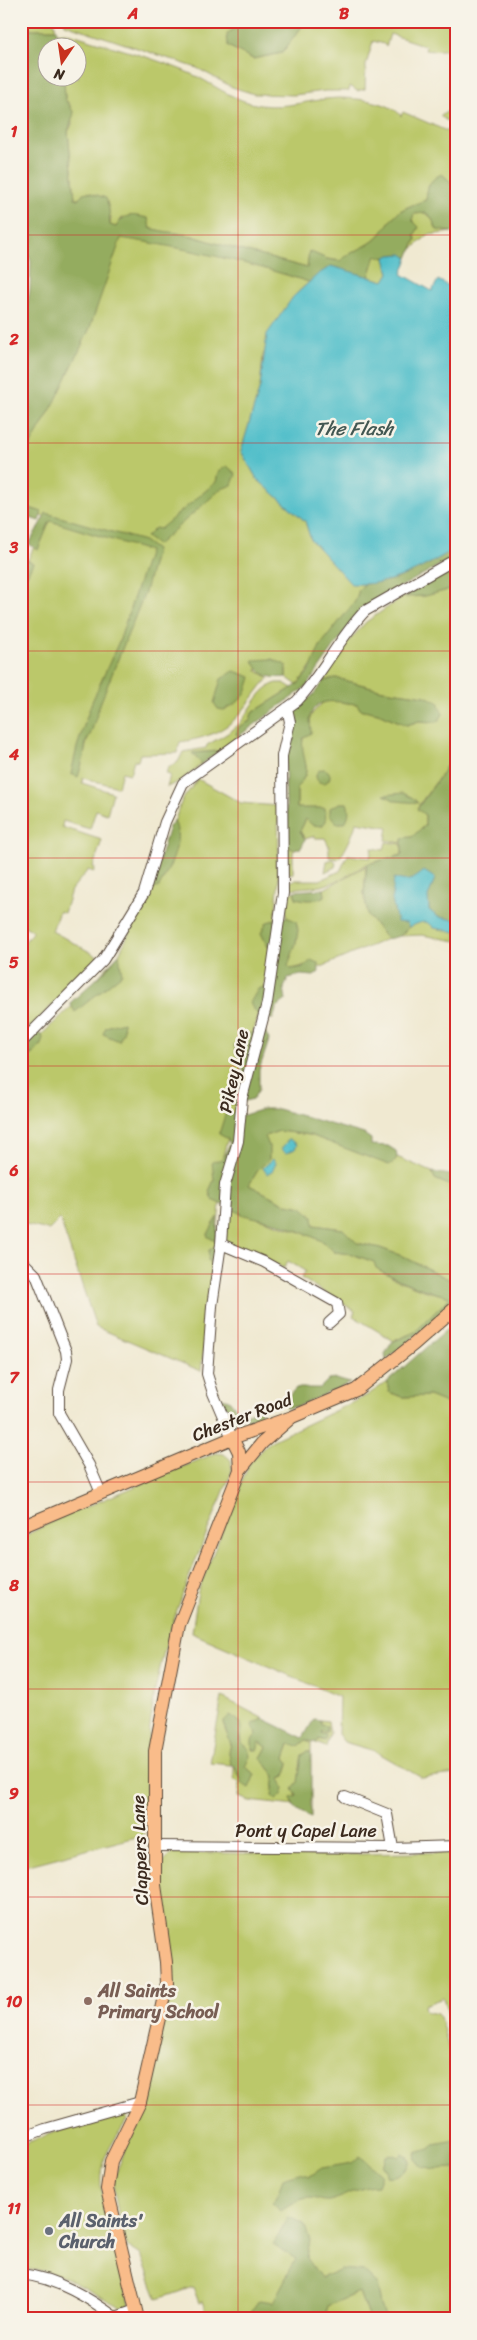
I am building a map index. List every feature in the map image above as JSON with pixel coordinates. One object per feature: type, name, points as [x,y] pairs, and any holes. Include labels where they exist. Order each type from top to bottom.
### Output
[{"type":"main road","name":"Chester Road","points":[[21,1527],[232,1438],[292,1417],[356,1390],[414,1344],[456,1306]]},
{"type":"main road","name":"Clappers Lane","points":[[137,2314],[107,2189],[111,2161],[140,2102],[166,1983],[166,1962],[155,1885],[155,1751],[179,1625],[240,1470],[262,1443],[292,1417]]},
{"type":"main road","points":[[232,1438],[239,1452],[240,1470]]},
{"type":"street","points":[[21,1043],[103,960],[144,893],[165,822],[182,783],[287,708],[310,687],[355,622],[366,612],[456,559]]},
{"type":"street","name":"Pikey Lane","points":[[232,1438],[213,1393],[208,1374],[212,1306],[222,1244],[225,1185],[238,1141],[242,1098],[267,1003],[283,893],[282,756],[290,722],[287,708]]},
{"type":"street","points":[[222,1244],[264,1262],[337,1303],[339,1314],[329,1323]]},
{"type":"street","points":[[21,1260],[36,1275],[66,1350],[67,1359],[59,1390],[59,1413],[89,1464],[102,1493]]},
{"type":"street","points":[[345,1797],[387,1814],[393,1848]]},
{"type":"street","name":"Pont y Capel Lane","points":[[156,1846],[393,1848],[456,1846]]},
{"type":"street","points":[[21,2138],[45,2129],[140,2102]]},
{"type":"street","points":[[21,2274],[38,2276],[69,2288],[116,2318],[137,2314]]},
{"type":"green space","points":[[21,21],[54,21],[56,29],[21,29]]},
{"type":"green space","points":[[64,21],[235,21],[236,27],[228,46],[253,59],[282,53],[306,21],[456,21],[456,40],[450,50],[431,51],[425,50],[426,46],[390,34],[386,47],[384,44],[373,41],[366,65],[365,89],[357,91],[350,86],[349,91],[325,91],[294,95],[254,94],[232,87],[197,68],[65,24]]},
{"type":"green space","points":[[235,21],[306,21],[282,53],[253,59],[228,46],[227,34],[236,27]]},
{"type":"green space","points":[[21,29],[56,29],[58,38],[38,38],[38,88],[64,88],[65,99],[74,113],[68,132],[75,198],[79,199],[83,193],[88,192],[106,198],[110,225],[116,227],[119,222],[129,216],[148,218],[150,228],[190,235],[307,268],[309,251],[327,259],[340,261],[373,241],[397,213],[426,200],[429,184],[434,178],[442,174],[456,187],[456,229],[452,232],[437,230],[431,217],[426,213],[414,214],[412,220],[419,227],[414,236],[416,239],[408,258],[399,254],[385,258],[376,255],[369,277],[331,267],[309,282],[216,256],[121,238],[89,330],[55,402],[21,462],[21,343],[30,290],[31,262],[21,230]]},
{"type":"green space","points":[[58,32],[85,38],[59,38]]},
{"type":"green space","points":[[88,39],[183,70],[235,97],[260,105],[280,106],[338,98],[372,101],[389,107],[401,116],[403,112],[456,135],[456,187],[442,174],[428,186],[426,201],[397,213],[382,233],[373,241],[341,261],[327,259],[309,252],[307,268],[193,236],[163,232],[122,218],[116,227],[110,225],[111,217],[75,198],[68,132],[72,124],[70,105],[65,99],[64,88],[88,88]]},
{"type":"green space","points":[[452,109],[456,112],[456,127],[440,116]]},
{"type":"green space","points":[[425,213],[431,217],[438,230],[452,232],[428,235],[411,250],[416,239],[412,220],[413,214]]},
{"type":"green space","points":[[118,230],[191,243],[309,282],[293,297],[263,355],[260,387],[241,451],[257,479],[305,521],[311,540],[351,583],[365,584],[359,589],[363,600],[297,685],[286,677],[286,665],[256,670],[269,678],[237,717],[223,728],[208,736],[180,742],[177,753],[140,754],[138,761],[134,760],[130,774],[122,772],[118,787],[83,778],[82,783],[113,793],[107,814],[96,810],[90,829],[63,821],[62,827],[102,840],[93,867],[95,868],[94,872],[88,870],[71,890],[64,913],[59,911],[52,931],[99,957],[30,1028],[21,1024],[21,947],[33,931],[21,924],[21,575],[47,518],[21,510],[21,452]],"holes":[[[101,701],[88,736],[84,757],[84,741]]]},
{"type":"green space","points":[[376,254],[385,258],[389,273],[384,281],[369,277]]},
{"type":"green space","points":[[227,466],[236,474],[232,485],[221,489],[157,545],[146,537],[155,528],[160,529],[216,482],[218,472]]},
{"type":"green space","points":[[21,505],[42,512],[39,521],[21,515]]},
{"type":"green space","points":[[46,513],[144,541],[156,550],[145,592],[86,742],[78,777],[71,774],[77,747],[91,704],[120,639],[149,551],[50,521],[38,550],[29,544]]},
{"type":"green space","points":[[456,548],[456,556],[361,609],[306,687],[239,736],[236,734],[239,727],[250,721],[252,713],[297,685],[310,670],[320,646],[356,600],[359,589],[365,584],[396,579],[429,564]]},
{"type":"green space","points":[[23,558],[33,563],[21,587]]},
{"type":"green space","points":[[454,566],[456,594],[448,590],[425,596],[403,597]]},
{"type":"green space","points":[[448,590],[456,594],[456,719],[452,722],[456,733],[455,744],[446,767],[417,808],[425,815],[425,825],[412,837],[402,838],[402,843],[386,840],[388,827],[356,822],[346,848],[340,857],[337,859],[329,857],[329,846],[325,838],[315,838],[315,836],[305,839],[300,831],[306,819],[297,809],[297,787],[306,773],[302,746],[310,723],[310,717],[321,704],[331,701],[358,704],[360,709],[378,713],[407,725],[419,721],[429,722],[425,696],[383,690],[336,678],[324,681],[347,643],[366,622],[403,597],[425,596]]},
{"type":"green space","points":[[272,659],[286,665],[286,677],[271,677],[262,673],[253,660]]},
{"type":"green space","points":[[234,671],[251,677],[247,689],[235,704],[224,710],[218,709],[214,703],[221,679]]},
{"type":"green space","points":[[336,678],[383,690],[425,696],[438,702],[443,714],[438,722],[419,721],[407,725],[378,713],[360,709],[357,704],[329,702],[317,706],[310,718],[311,733],[303,738],[306,769],[305,775],[297,787],[297,808],[325,808],[326,821],[322,826],[312,825],[306,819],[300,831],[305,840],[301,848],[291,849],[287,843],[285,759],[296,709],[313,695],[324,681]]},
{"type":"green space","points":[[277,683],[284,683],[292,688],[252,713],[250,721],[239,727],[236,734],[239,736],[219,751],[192,753],[202,764],[180,781],[167,787],[170,775],[166,774],[168,767],[178,762],[183,752],[206,748],[207,745],[233,730],[265,689]]},
{"type":"green space","points":[[456,745],[454,893],[456,894],[456,920],[438,917],[429,910],[428,897],[434,878],[405,882],[394,878],[409,927],[400,936],[387,939],[368,916],[364,893],[367,864],[402,855],[402,838],[412,837],[425,825],[425,815],[417,809],[444,771]]},
{"type":"green space","points":[[219,751],[202,764],[192,753]]},
{"type":"green space","points":[[320,769],[326,769],[330,776],[326,783],[320,783],[316,779],[316,773]]},
{"type":"green space","points":[[198,779],[241,803],[278,806],[279,877],[275,920],[259,1015],[242,1063],[237,1087],[235,1113],[222,1159],[220,1205],[201,1371],[96,1327],[60,1219],[49,1230],[21,1224],[21,1049],[41,1035],[72,1006],[119,954],[150,890],[182,800]]},
{"type":"green space","points":[[403,793],[418,803],[396,801],[384,795]]},
{"type":"green space","points":[[340,803],[347,803],[348,806],[349,813],[345,823],[337,823],[330,815],[330,808]]},
{"type":"green space","points":[[174,820],[177,828],[177,846],[159,887],[150,890],[169,827]]},
{"type":"green space","points":[[386,842],[402,844],[402,855],[367,864],[340,880],[322,886],[289,889],[289,882],[295,880],[320,880],[340,871],[348,855],[370,858],[372,848],[384,850]]},
{"type":"green space","points":[[287,843],[291,849],[296,848],[293,852],[293,874],[288,873]]},
{"type":"green space","points":[[333,859],[336,862],[335,867],[325,872],[327,861]]},
{"type":"green space","points":[[366,866],[364,893],[368,916],[387,939],[319,968],[317,963],[291,969],[288,966],[291,956],[286,917],[288,895],[294,891],[296,898],[325,896],[324,889]]},
{"type":"green space","points":[[324,889],[325,896],[311,900],[296,898],[294,891]]},
{"type":"green space","points":[[286,917],[296,921],[298,930],[296,943],[288,966],[291,969],[304,967],[311,960],[318,963],[319,972],[314,976],[301,975],[288,978],[284,988],[286,1000],[277,1007],[273,1019],[259,1015],[250,1003],[258,989],[270,985],[274,950],[268,947],[261,933],[267,922]]},
{"type":"green space","points":[[423,921],[429,923],[434,928],[456,932],[456,941],[422,935],[400,936],[409,927]]},
{"type":"green space","points":[[119,954],[122,974],[75,1012],[70,1003],[104,972]]},
{"type":"green space","points":[[123,1022],[124,1030],[119,1041],[103,1034],[106,1027]]},
{"type":"green space","points":[[21,1024],[32,1028],[43,1037],[38,1050],[26,1058],[21,1052]]},
{"type":"green space","points":[[264,1029],[269,1040],[259,1070],[259,1089],[253,1099],[231,1104],[226,1102],[228,1092],[242,1086],[244,1071],[234,1045],[242,1036]]},
{"type":"green space","points":[[263,1109],[278,1109],[364,1134],[371,1139],[371,1145],[388,1146],[396,1151],[397,1157],[389,1165],[310,1135],[279,1131],[265,1136],[269,1146],[269,1159],[258,1170],[249,1185],[286,1204],[302,1207],[313,1217],[314,1225],[343,1229],[357,1243],[380,1248],[402,1256],[456,1283],[456,1302],[386,1360],[385,1354],[392,1342],[415,1332],[450,1297],[394,1277],[376,1268],[374,1262],[352,1254],[334,1252],[324,1242],[307,1234],[279,1223],[244,1215],[212,1200],[209,1191],[214,1180],[212,1162],[222,1159],[230,1144],[228,1139],[219,1134],[226,1112],[244,1115]]},
{"type":"green space","points":[[279,1131],[310,1135],[389,1164],[394,1162],[397,1157],[432,1172],[435,1179],[456,1188],[456,1283],[402,1256],[380,1248],[357,1243],[343,1229],[314,1225],[302,1207],[286,1204],[249,1185],[258,1170],[269,1159],[265,1136]]},
{"type":"green space","points":[[432,1172],[456,1176],[456,1188],[435,1179]]},
{"type":"green space","points":[[227,1208],[307,1234],[324,1242],[334,1252],[352,1254],[374,1262],[393,1278],[423,1290],[451,1297],[415,1332],[394,1341],[353,1316],[355,1311],[301,1278],[305,1271],[288,1261],[284,1268],[229,1243],[225,1239]]},
{"type":"green space","points":[[217,1217],[217,1233],[215,1241],[207,1236]]},
{"type":"green space","points":[[215,1247],[217,1255],[213,1263],[208,1261],[209,1250]]},
{"type":"green space","points":[[456,1321],[456,1370],[453,1373],[456,1407],[429,1396],[402,1397],[389,1392],[387,1382]]},
{"type":"green space","points":[[336,1379],[350,1383],[299,1406],[286,1408],[286,1399],[296,1388],[320,1388],[328,1380]]},
{"type":"green space","points":[[387,1382],[389,1392],[402,1397],[429,1396],[456,1407],[456,1774],[422,1778],[375,1751],[344,1742],[338,1734],[339,1697],[192,1633],[198,1591],[250,1462],[269,1442],[366,1396]]},
{"type":"green space","points":[[222,1398],[229,1400],[242,1416],[241,1422],[236,1423],[223,1409]]},
{"type":"green space","points":[[259,1402],[262,1416],[259,1419],[245,1419],[245,1414],[254,1411]]},
{"type":"green space","points":[[216,1453],[224,1454],[231,1460],[232,1471],[183,1593],[160,1668],[152,1708],[144,1835],[21,1867],[21,1538],[57,1519]]},
{"type":"green space","points":[[222,1697],[264,1719],[252,1725],[260,1742],[267,1747],[261,1758],[275,1776],[272,1796],[280,1778],[285,1776],[289,1764],[285,1758],[290,1744],[306,1740],[311,1742],[311,1752],[302,1755],[297,1793],[291,1803],[295,1806],[249,1801],[239,1797],[240,1782],[234,1780],[234,1765],[243,1784],[245,1767],[241,1734],[230,1715],[224,1721],[231,1744],[229,1752],[231,1765],[210,1763]]},
{"type":"green space","points":[[230,1715],[239,1721],[242,1726],[241,1742],[248,1748],[250,1756],[245,1767],[255,1774],[249,1788],[243,1784],[234,1765],[231,1765],[229,1752],[231,1744],[224,1721]]},
{"type":"green space","points":[[264,1719],[303,1738],[314,1719],[320,1720],[321,1725],[327,1726],[327,1732],[322,1731],[321,1733],[326,1735],[325,1741],[319,1739],[316,1743],[306,1740],[299,1746],[290,1744],[285,1758],[289,1763],[285,1776],[280,1778],[284,1788],[282,1795],[276,1800],[272,1796],[275,1776],[261,1758],[267,1747],[260,1742],[257,1750],[252,1750],[252,1740],[256,1735],[252,1724]]},
{"type":"green space","points":[[320,1720],[328,1721],[330,1733],[326,1747],[316,1743],[319,1739],[325,1741],[321,1733]]},
{"type":"green space","points":[[311,1752],[311,1817],[295,1808],[291,1798],[297,1796],[293,1788],[298,1782],[302,1755]]},
{"type":"green space","points":[[173,1852],[320,1855],[456,1852],[456,2038],[443,1998],[424,2005],[425,2011],[437,2014],[440,2017],[456,2075],[456,2319],[384,2319],[365,2282],[260,2319],[205,2319],[204,2315],[207,2313],[203,2301],[199,2303],[193,2287],[158,2299],[141,2255],[124,2244],[114,2191],[114,2178],[128,2143],[148,2111],[167,1996],[160,1899],[163,1862]]},
{"type":"green space","points":[[126,2112],[127,2120],[105,2157],[101,2177],[105,2212],[129,2305],[124,2309],[66,2278],[44,2271],[21,2269],[21,2145],[60,2130]]},
{"type":"green space","points":[[456,2140],[456,2168],[435,2169],[421,2166],[416,2160],[415,2153],[430,2149],[434,2144]]},
{"type":"green space","points":[[403,2153],[408,2156],[410,2162],[406,2169],[401,2174],[386,2176],[387,2170],[383,2167],[386,2156],[390,2154],[399,2157]]},
{"type":"green space","points":[[360,2156],[381,2175],[377,2186],[364,2188],[329,2201],[310,2198],[302,2199],[281,2211],[272,2203],[277,2197],[283,2178],[300,2173],[310,2176],[322,2168],[352,2163]]},
{"type":"green space","points":[[288,2217],[304,2224],[310,2240],[307,2258],[321,2278],[341,2269],[363,2271],[377,2284],[386,2319],[369,2319],[359,2292],[328,2306],[324,2319],[305,2319],[300,2313],[283,2319],[238,2319],[249,2314],[259,2300],[273,2302],[296,2259],[273,2245]]},
{"type":"green space","points":[[359,2292],[369,2319],[324,2319],[328,2306]]},
{"type":"water","name":"The Flash","points":[[402,254],[408,258],[402,274],[432,291],[438,280],[449,286],[451,283],[456,285],[456,548],[406,575],[380,582],[351,584],[311,540],[305,521],[257,479],[241,451],[260,387],[267,334],[293,297],[317,275],[331,266],[384,281],[389,273],[385,258],[390,255]]},
{"type":"water","points":[[424,871],[435,878],[428,897],[429,910],[438,917],[456,920],[456,932],[434,928],[425,922],[409,927],[407,923],[397,922],[392,900],[394,878],[410,880]]},
{"type":"water","points":[[289,1139],[297,1144],[295,1149],[286,1153],[281,1149]]},
{"type":"water","points":[[273,1159],[276,1163],[272,1172],[267,1174],[263,1168]]},
{"type":"place","name":"All Saints Primary School","points":[[88,2001]]},
{"type":"place","name":"All Saints' Church","points":[[49,2231]]}]
